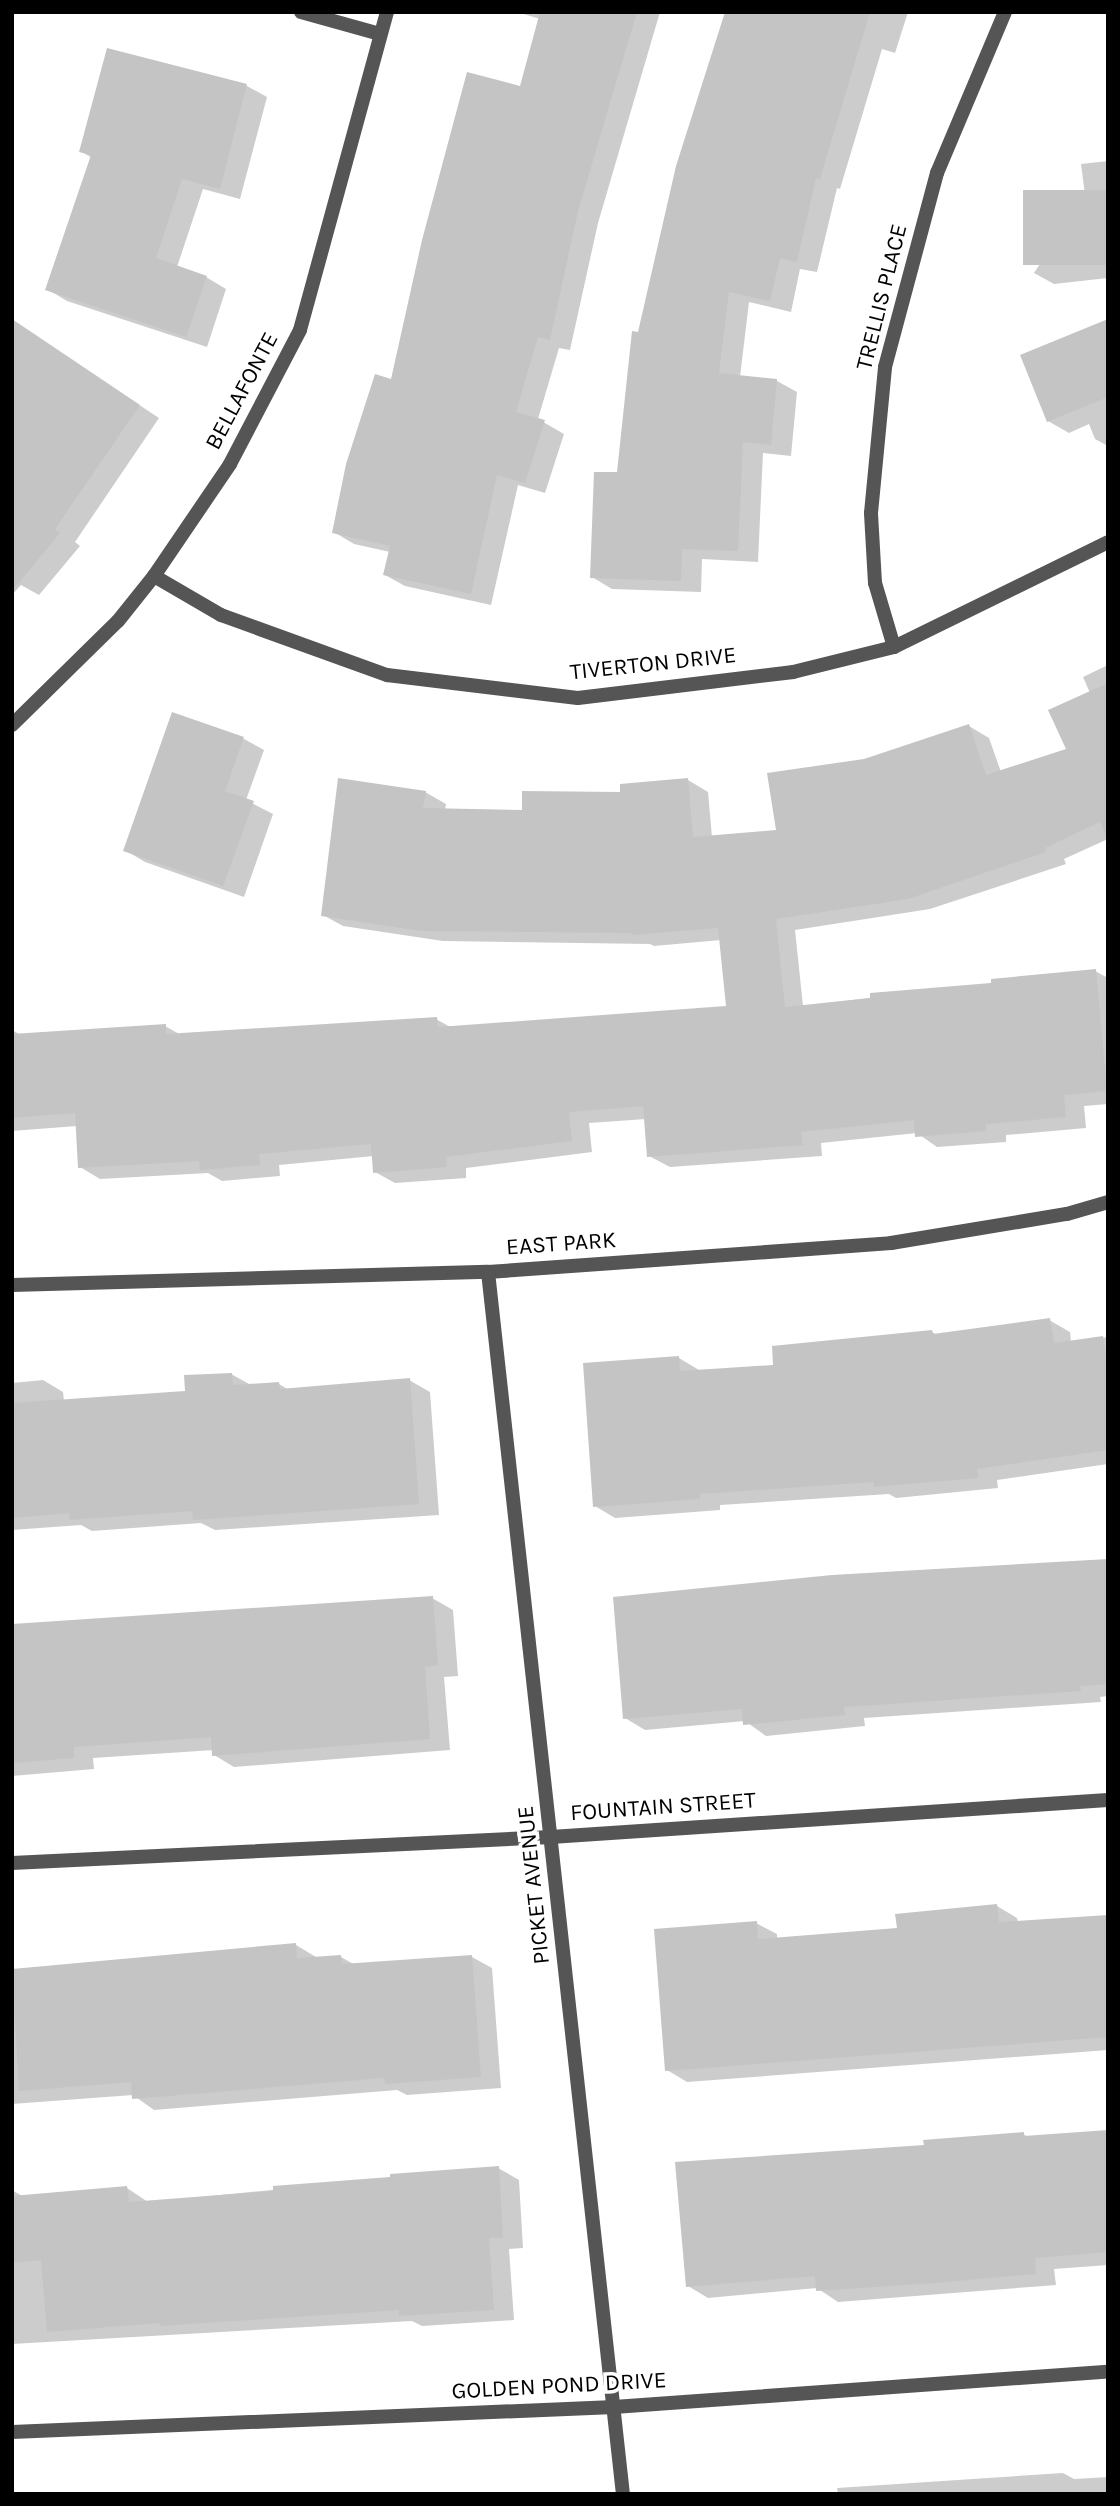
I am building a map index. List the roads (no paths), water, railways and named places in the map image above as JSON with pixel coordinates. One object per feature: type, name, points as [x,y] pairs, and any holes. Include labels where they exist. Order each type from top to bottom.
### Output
[{"type":"street","points":[[301,12],[380,34]]},
{"type":"street","name":"BELLAFONTE","points":[[12,724],[118,621],[154,576],[230,464],[300,331],[387,12]]},
{"type":"street","name":"TRELLIS PLACE","points":[[894,647],[875,583],[871,513],[885,367],[937,173],[1005,12]]},
{"type":"street","name":"TIVERTON DRIVE","points":[[154,576],[221,615],[387,675],[578,698],[793,672],[894,647],[1108,542]]},
{"type":"street","name":"EAST PARK","points":[[12,1285],[488,1272],[891,1243],[1067,1214],[1108,1202]]},
{"type":"street","name":"PICKET AVENUE","points":[[488,1272],[622,2494]]},
{"type":"street","name":"FOUNTAIN STREET","points":[[12,1863],[551,1838],[1108,1800]]},
{"type":"street","name":"GOLDEN POND DRIVE","points":[[12,2432],[614,2407],[1108,2372]]}]
